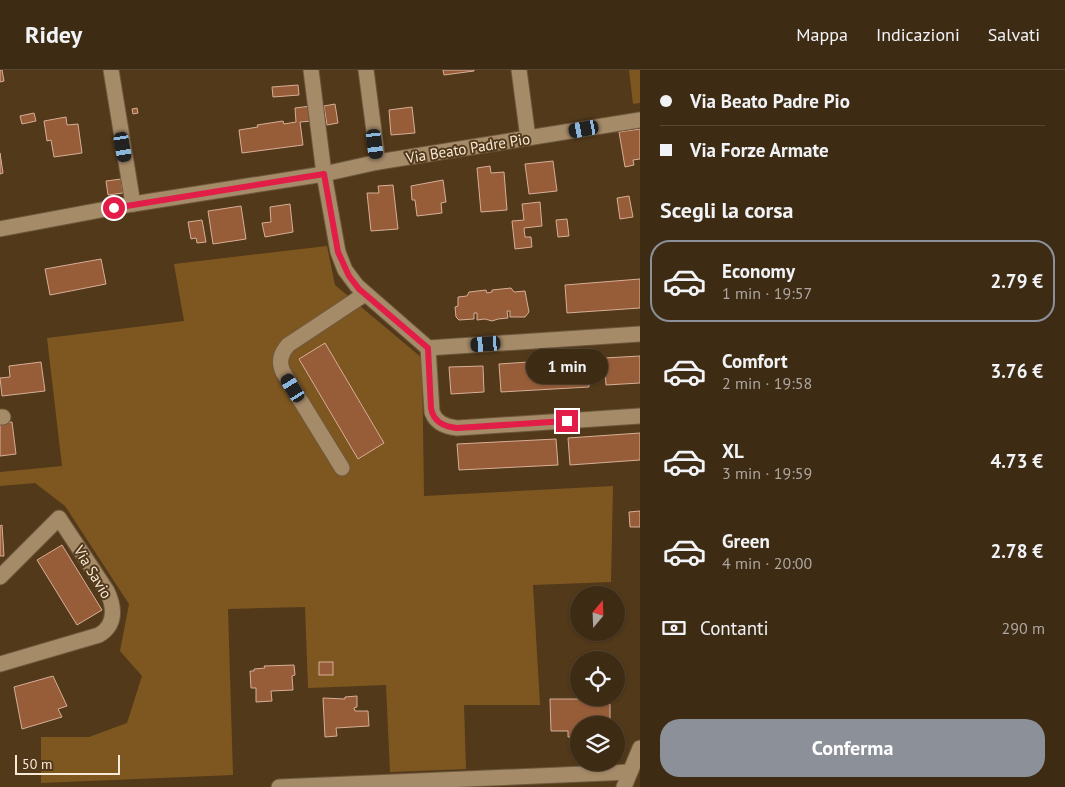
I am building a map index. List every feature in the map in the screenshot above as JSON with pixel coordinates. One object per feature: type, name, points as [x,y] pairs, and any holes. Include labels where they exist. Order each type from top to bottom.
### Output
[{"type":"street","points":[[111,70],[133,204]]},
{"type":"street","points":[[311,70],[324,174],[340,257],[356,286],[428,348],[640,334]]},
{"type":"street","points":[[366,70],[378,162]]},
{"type":"street","points":[[519,70],[528,138]]},
{"type":"street","name":"Via Beato Padre Pio","points":[[0,228],[133,204],[324,174],[378,162],[640,120]]},
{"type":"street","points":[[342,468],[283,372],[280,360],[288,345],[365,294]]},
{"type":"street","points":[[428,348],[432,412],[436,419],[447,426],[457,428],[640,416]]},
{"type":"street","name":"Via Savio","points":[[0,577],[59,518],[107,592],[113,611],[108,628],[100,635],[0,664]]},
{"type":"street","points":[[279,787],[636,761],[624,787]]},
{"type":"shaded area","points":[[629,70],[640,70],[640,103],[633,104]]},
{"type":"shaded area","points":[[327,246],[335,285],[422,358],[424,496],[613,486],[611,582],[533,585],[540,705],[464,705],[466,769],[390,772],[386,685],[308,688],[305,607],[228,609],[233,775],[41,783],[41,737],[89,737],[127,723],[142,676],[120,651],[129,604],[65,506],[35,483],[0,486],[0,472],[62,466],[47,338],[184,321],[174,264]]},
{"type":"building","points":[[0,70],[2,70],[4,81],[0,82]]},
{"type":"building","points":[[443,70],[474,70],[474,71],[444,75]]},
{"type":"building","points":[[298,85],[299,95],[273,97],[272,87]]},
{"type":"building","points":[[335,104],[338,123],[327,125],[324,106]]},
{"type":"building","points":[[311,106],[313,121],[300,122],[303,145],[242,153],[239,130],[283,121],[284,124],[296,122],[295,108]]},
{"type":"building","points":[[412,107],[415,133],[391,135],[389,110]]},
{"type":"building","points":[[137,108],[138,113],[133,114],[132,109]]},
{"type":"building","points":[[34,113],[36,121],[22,124],[20,116]]},
{"type":"building","points":[[66,117],[67,125],[78,124],[82,153],[54,157],[51,140],[47,141],[44,121]]},
{"type":"building","points":[[640,129],[640,159],[633,160],[634,165],[625,167],[619,132]]},
{"type":"building","points":[[0,153],[3,173],[0,174]]},
{"type":"building","points":[[553,161],[557,191],[529,194],[525,164]]},
{"type":"building","points":[[490,166],[491,173],[504,172],[507,210],[481,212],[477,168]]},
{"type":"building","points":[[121,179],[123,193],[108,195],[106,181]]},
{"type":"building","points":[[443,180],[446,202],[441,203],[442,213],[417,216],[415,200],[412,200],[411,186]]},
{"type":"building","points":[[393,185],[398,229],[371,231],[367,193],[379,193],[378,186]]},
{"type":"building","points":[[629,196],[633,217],[620,219],[617,198]]},
{"type":"building","points":[[540,202],[542,226],[524,228],[525,237],[531,237],[532,247],[515,249],[512,221],[524,220],[522,204]]},
{"type":"building","points":[[290,204],[293,232],[265,237],[262,223],[271,222],[270,207]]},
{"type":"building","points":[[241,206],[246,239],[213,244],[208,211]]},
{"type":"building","points":[[567,219],[569,236],[558,237],[556,220]]},
{"type":"building","points":[[202,220],[206,242],[197,243],[196,238],[191,239],[188,222]]},
{"type":"building","points":[[101,259],[106,284],[50,295],[45,269]]},
{"type":"building","points":[[640,279],[640,308],[567,313],[565,285]]},
{"type":"building","points":[[511,288],[514,292],[525,291],[529,312],[525,317],[510,317],[510,311],[507,311],[508,318],[492,321],[485,319],[477,320],[477,313],[474,313],[474,319],[459,320],[456,317],[455,307],[458,306],[458,297],[467,296],[469,292],[486,290],[487,293],[492,292],[492,290]]},
{"type":"building","points":[[325,343],[384,443],[358,459],[299,359]]},
{"type":"building","points":[[640,356],[640,383],[606,385],[604,358]]},
{"type":"building","points":[[587,358],[589,387],[501,392],[499,364]]},
{"type":"building","points":[[41,362],[45,391],[2,396],[0,378],[10,377],[9,366]]},
{"type":"building","points":[[483,366],[484,392],[451,394],[449,367]]},
{"type":"building","points":[[12,422],[16,454],[0,456],[0,423]]},
{"type":"building","points":[[640,433],[640,460],[570,465],[568,438]]},
{"type":"building","points":[[556,439],[558,465],[459,470],[457,444]]},
{"type":"building","points":[[640,511],[640,527],[630,527],[629,512]]},
{"type":"building","points":[[2,525],[4,556],[0,556],[0,526]]},
{"type":"building","points":[[62,545],[102,610],[77,625],[37,560]]},
{"type":"building","points":[[319,662],[333,662],[333,675],[319,675]]},
{"type":"building","points":[[294,665],[295,675],[292,676],[293,690],[271,691],[272,701],[256,702],[256,688],[251,688],[250,671],[265,668],[264,666]]},
{"type":"building","points":[[53,676],[67,706],[58,709],[62,717],[22,729],[14,687]]},
{"type":"building","points":[[357,696],[355,711],[368,711],[369,726],[336,728],[337,736],[325,737],[323,698],[345,699],[345,697]]},
{"type":"building","points":[[550,699],[570,699],[570,706],[610,706],[610,716],[570,716],[570,737],[568,737],[568,731],[551,731]]},
{"type":"route","points":[[114,208],[324,174],[338,252],[349,276],[359,289],[428,348],[431,408],[436,419],[447,426],[457,428],[567,421]]}]
